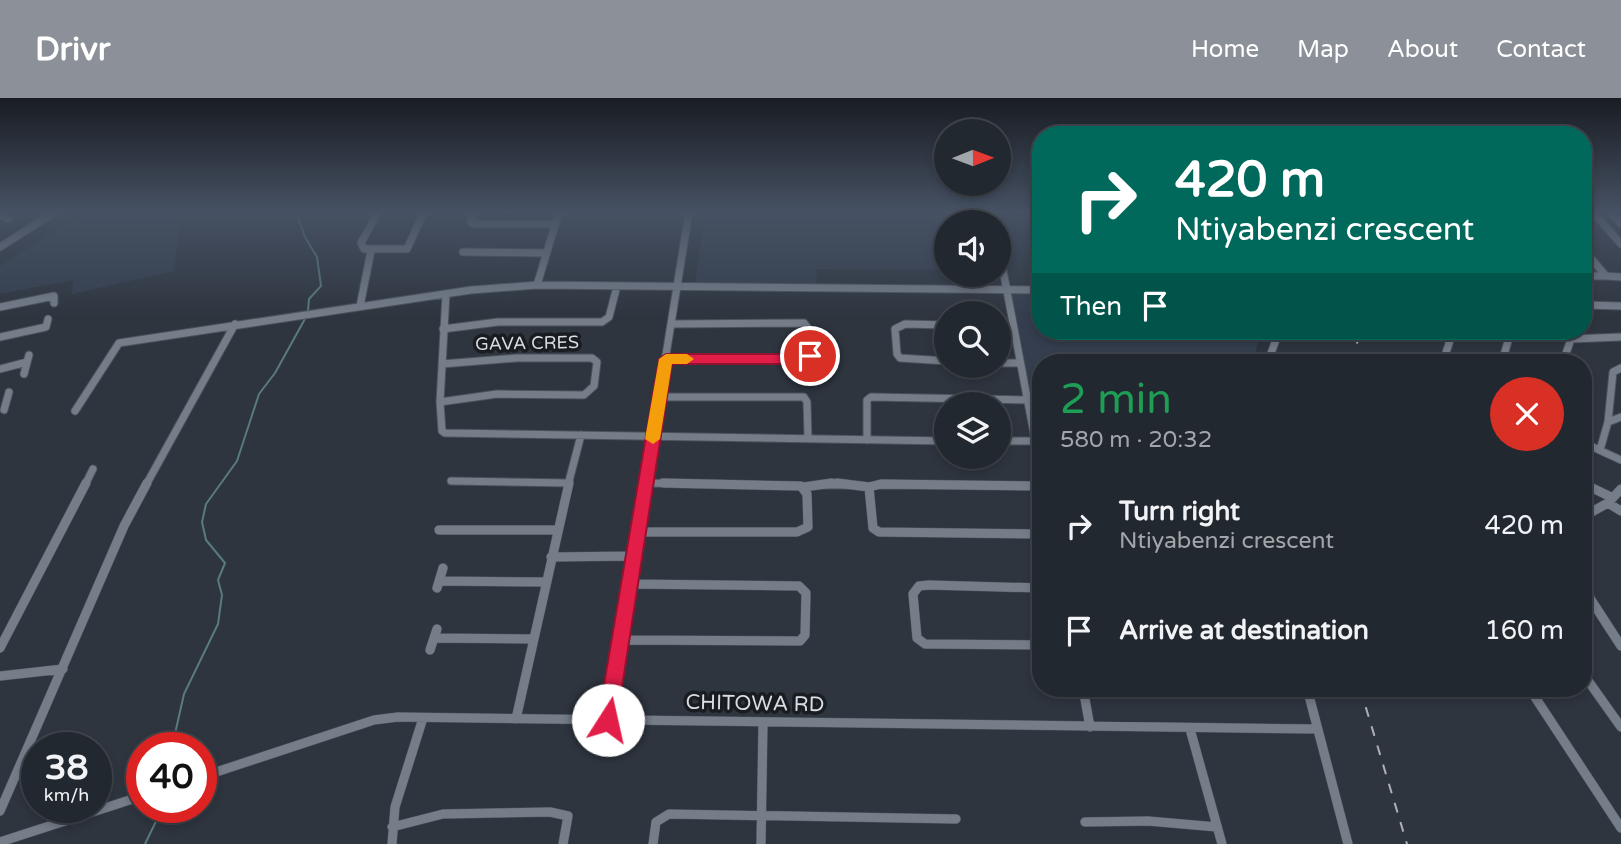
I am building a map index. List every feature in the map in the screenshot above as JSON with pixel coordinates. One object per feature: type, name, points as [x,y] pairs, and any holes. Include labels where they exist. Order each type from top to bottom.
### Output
[{"type":"street","points":[[363,247],[371,251],[400,251],[408,247]]},
{"type":"street","points":[[537,285],[547,247]]},
{"type":"street","points":[[608,720],[684,247]]},
{"type":"street","points":[[360,306],[371,251]]},
{"type":"street","points":[[463,251],[545,253]]},
{"type":"street","points":[[1592,259],[1606,276]]},
{"type":"street","points":[[1592,276],[1621,277]]},
{"type":"street","points":[[75,411],[119,343],[446,294],[537,285],[1032,290]]},
{"type":"street","points":[[443,329],[498,322],[604,321],[609,317],[617,286]]},
{"type":"street","points":[[1006,287],[1032,423]]},
{"type":"street","points":[[446,294],[440,402],[442,431],[445,433],[934,441]]},
{"type":"street","points":[[0,307],[55,296]]},
{"type":"street","points":[[1592,305],[1621,306]]},
{"type":"street","points":[[666,359],[807,359],[811,354],[811,334],[804,323],[671,324]]},
{"type":"street","points":[[0,811],[134,506],[235,324]]},
{"type":"street","points":[[934,325],[905,324],[895,329],[900,358],[934,360]]},
{"type":"street","points":[[0,337],[47,327]]},
{"type":"street","points":[[1592,338],[1621,337]]},
{"type":"street","name":"GAVA CRES","points":[[440,402],[497,394],[584,395],[594,386],[598,367],[592,358],[539,356],[490,357],[442,363]]},
{"type":"street","points":[[0,369],[28,358],[24,373]]},
{"type":"street","points":[[1011,363],[1020,363]]},
{"type":"street","points":[[1600,450],[1608,422],[1613,372],[1621,368]]},
{"type":"street","points":[[660,397],[804,397],[807,402],[808,438]]},
{"type":"street","points":[[867,440],[867,400],[874,397],[1028,400]]},
{"type":"street","points":[[1608,422],[1621,417]]},
{"type":"street","points":[[516,719],[556,530],[581,435]]},
{"type":"street","points":[[1011,441],[1032,441]]},
{"type":"street","points":[[1592,446],[1621,460]]},
{"type":"street","points":[[0,648],[93,469]]},
{"type":"street","points":[[451,481],[569,483]]},
{"type":"street","points":[[646,483],[804,487],[834,483],[869,487],[881,484],[1032,486]]},
{"type":"street","points":[[639,532],[803,531],[808,524],[808,498],[804,487]]},
{"type":"street","points":[[869,487],[873,528],[878,532],[1032,534]]},
{"type":"street","points":[[1592,489],[1621,511]]},
{"type":"street","points":[[1592,511],[1621,489]]},
{"type":"street","points":[[439,530],[556,530]]},
{"type":"street","points":[[551,556],[635,556]]},
{"type":"street","points":[[443,568],[438,585],[546,582]]},
{"type":"street","points":[[622,640],[800,641],[805,635],[806,593],[799,586],[630,584]]},
{"type":"street","points":[[1032,588],[929,585],[919,586],[913,594],[917,638],[925,644],[1032,645]]},
{"type":"street","points":[[1592,601],[1621,646]]},
{"type":"street","points":[[430,650],[435,633],[534,639]]},
{"type":"street","points":[[0,676],[63,669]]},
{"type":"street","points":[[1592,686],[1621,727]]},
{"type":"street","points":[[1085,697],[1090,727]]},
{"type":"street","points":[[1309,697],[1348,844]]},
{"type":"street","points":[[1535,697],[1621,828]]},
{"type":"street","points":[[392,844],[392,827],[404,775],[423,718]]},
{"type":"street","name":"CHITOWA RD","points":[[217,772],[374,720],[423,718],[1317,729]]},
{"type":"street","points":[[761,844],[763,723]]},
{"type":"street","points":[[1190,729],[1222,844]]},
{"type":"street","points":[[0,842],[126,801]]},
{"type":"street","points":[[392,827],[443,814],[550,812],[568,816],[563,844]]},
{"type":"street","points":[[653,844],[656,821],[665,814],[956,819]]},
{"type":"street","points":[[1085,822],[1148,821],[1217,827]]},
{"type":"shaded area","points":[[30,247],[177,247],[174,271],[72,294],[73,280],[0,294],[0,266]]},
{"type":"shaded area","points":[[700,247],[934,247],[934,270],[817,269],[816,284],[695,283]]},
{"type":"shaded area","points":[[1010,294],[1032,294],[1032,340],[1258,340],[1256,354],[1032,354],[1032,406]]},
{"type":"waterway","points":[[308,311],[309,299],[321,286],[317,257],[311,247]]},
{"type":"waterway","points":[[175,732],[184,694],[218,624],[222,595],[218,580],[225,563],[206,540],[202,522],[206,504],[237,461],[259,394],[275,373],[306,317]]},
{"type":"waterway","points":[[145,844],[155,823]]},
{"type":"railway","points":[[1352,354],[1358,340]]},
{"type":"railway","points":[[1363,697],[1407,844]]},
{"type":"slow traffic","points":[[653,439],[666,359],[687,359]]},
{"type":"route","points":[[608,720],[666,359],[807,359],[810,356]]}]
